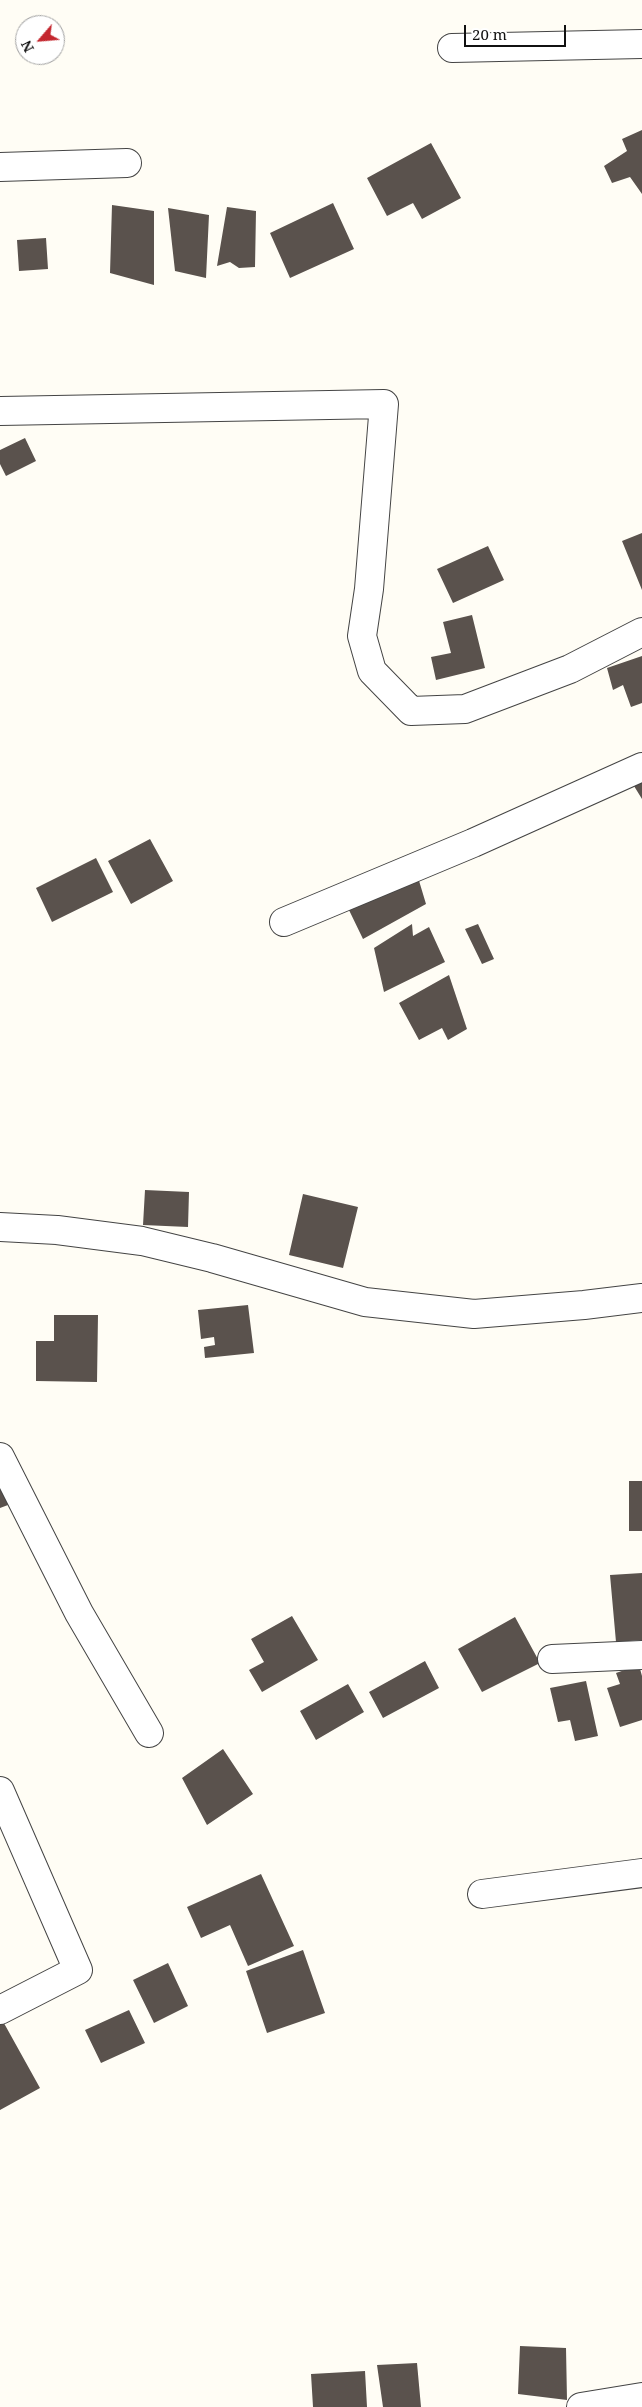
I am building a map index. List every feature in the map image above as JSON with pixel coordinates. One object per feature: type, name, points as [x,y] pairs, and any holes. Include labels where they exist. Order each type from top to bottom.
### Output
[{"type":"street","points":[[452,48],[642,44]]},
{"type":"street","points":[[0,167],[128,163]]},
{"type":"street","points":[[0,411],[384,404],[369,589],[362,636],[372,671],[411,711],[465,709],[570,669],[642,632]]},
{"type":"street","points":[[284,922],[473,843],[642,767]]},
{"type":"street","points":[[0,1227],[57,1230],[142,1241],[375,1304],[474,1314],[642,1298]]},
{"type":"street","points":[[0,1457],[79,1613],[149,1733]]},
{"type":"street","points":[[552,1659],[642,1655]]},
{"type":"street","points":[[0,1791],[78,1970],[0,2010]]},
{"type":"street","points":[[482,1894],[642,1873]]},
{"type":"street","points":[[581,2407],[642,2397]]},
{"type":"building","points":[[642,130],[642,194],[630,177],[612,183],[604,166],[627,151],[622,139]]},
{"type":"building","points":[[431,143],[461,198],[422,219],[413,203],[387,216],[367,178]]},
{"type":"building","points":[[333,203],[354,249],[290,278],[270,233]]},
{"type":"building","points":[[112,205],[154,211],[154,285],[110,273]]},
{"type":"building","points":[[227,207],[256,211],[255,267],[239,268],[230,262],[217,266]]},
{"type":"building","points":[[168,208],[209,215],[206,278],[175,271]]},
{"type":"building","points":[[46,238],[48,269],[19,271],[17,240]]},
{"type":"building","points":[[25,438],[36,461],[6,476],[0,464],[0,450]]},
{"type":"building","points":[[642,533],[642,590],[622,541]]},
{"type":"building","points":[[488,546],[504,580],[453,603],[437,569]]},
{"type":"building","points":[[472,615],[485,668],[436,680],[431,657],[451,653],[443,622]]},
{"type":"building","points":[[642,656],[642,703],[631,707],[623,685],[613,690],[607,668]]},
{"type":"building","points":[[642,782],[642,799],[634,786]]},
{"type":"building","points":[[150,839],[173,881],[131,904],[108,861]]},
{"type":"building","points":[[96,858],[113,892],[52,922],[36,888]]},
{"type":"building","points":[[417,874],[426,904],[363,939],[348,908]]},
{"type":"building","points":[[412,924],[413,936],[429,927],[445,962],[384,992],[374,948]]},
{"type":"building","points":[[478,924],[494,959],[482,964],[465,929]]},
{"type":"building","points":[[449,975],[467,1029],[448,1040],[442,1028],[419,1040],[399,1003]]},
{"type":"building","points":[[145,1190],[189,1192],[188,1227],[143,1225]]},
{"type":"building","points":[[303,1194],[358,1207],[343,1268],[289,1255]]},
{"type":"building","points":[[248,1305],[254,1353],[205,1358],[204,1347],[215,1345],[214,1337],[201,1339],[198,1310]]},
{"type":"building","points":[[54,1315],[98,1315],[97,1382],[36,1381],[36,1341],[54,1341]]},
{"type":"building","points":[[629,1481],[642,1481],[642,1531],[629,1531]]},
{"type":"building","points":[[0,1484],[8,1505],[0,1508]]},
{"type":"building","points":[[642,1573],[642,1640],[616,1642],[610,1575]]},
{"type":"building","points":[[292,1616],[318,1660],[262,1692],[249,1670],[264,1662],[251,1639]]},
{"type":"building","points":[[515,1617],[540,1663],[482,1692],[458,1649]]},
{"type":"building","points":[[425,1661],[439,1688],[383,1718],[369,1692]]},
{"type":"building","points":[[639,1665],[642,1676],[642,1720],[620,1727],[607,1688],[620,1684],[616,1673]]},
{"type":"building","points":[[586,1681],[598,1736],[575,1741],[570,1720],[558,1722],[550,1688]]},
{"type":"building","points":[[348,1684],[364,1712],[316,1740],[300,1711]]},
{"type":"building","points":[[223,1749],[253,1794],[207,1825],[182,1778]]},
{"type":"building","points":[[261,1874],[294,1946],[248,1966],[230,1925],[201,1938],[187,1907]]},
{"type":"building","points":[[303,1950],[325,2013],[267,2033],[246,1971]]},
{"type":"building","points":[[168,1963],[188,2006],[154,2023],[133,1980]]},
{"type":"building","points":[[129,2010],[145,2043],[101,2063],[85,2030]]},
{"type":"building","points":[[0,2016],[40,2088],[0,2110]]},
{"type":"building","points":[[520,2346],[566,2348],[567,2400],[518,2394]]},
{"type":"building","points":[[417,2363],[421,2407],[383,2407],[377,2365]]},
{"type":"building","points":[[365,2371],[367,2407],[313,2407],[311,2374]]}]
